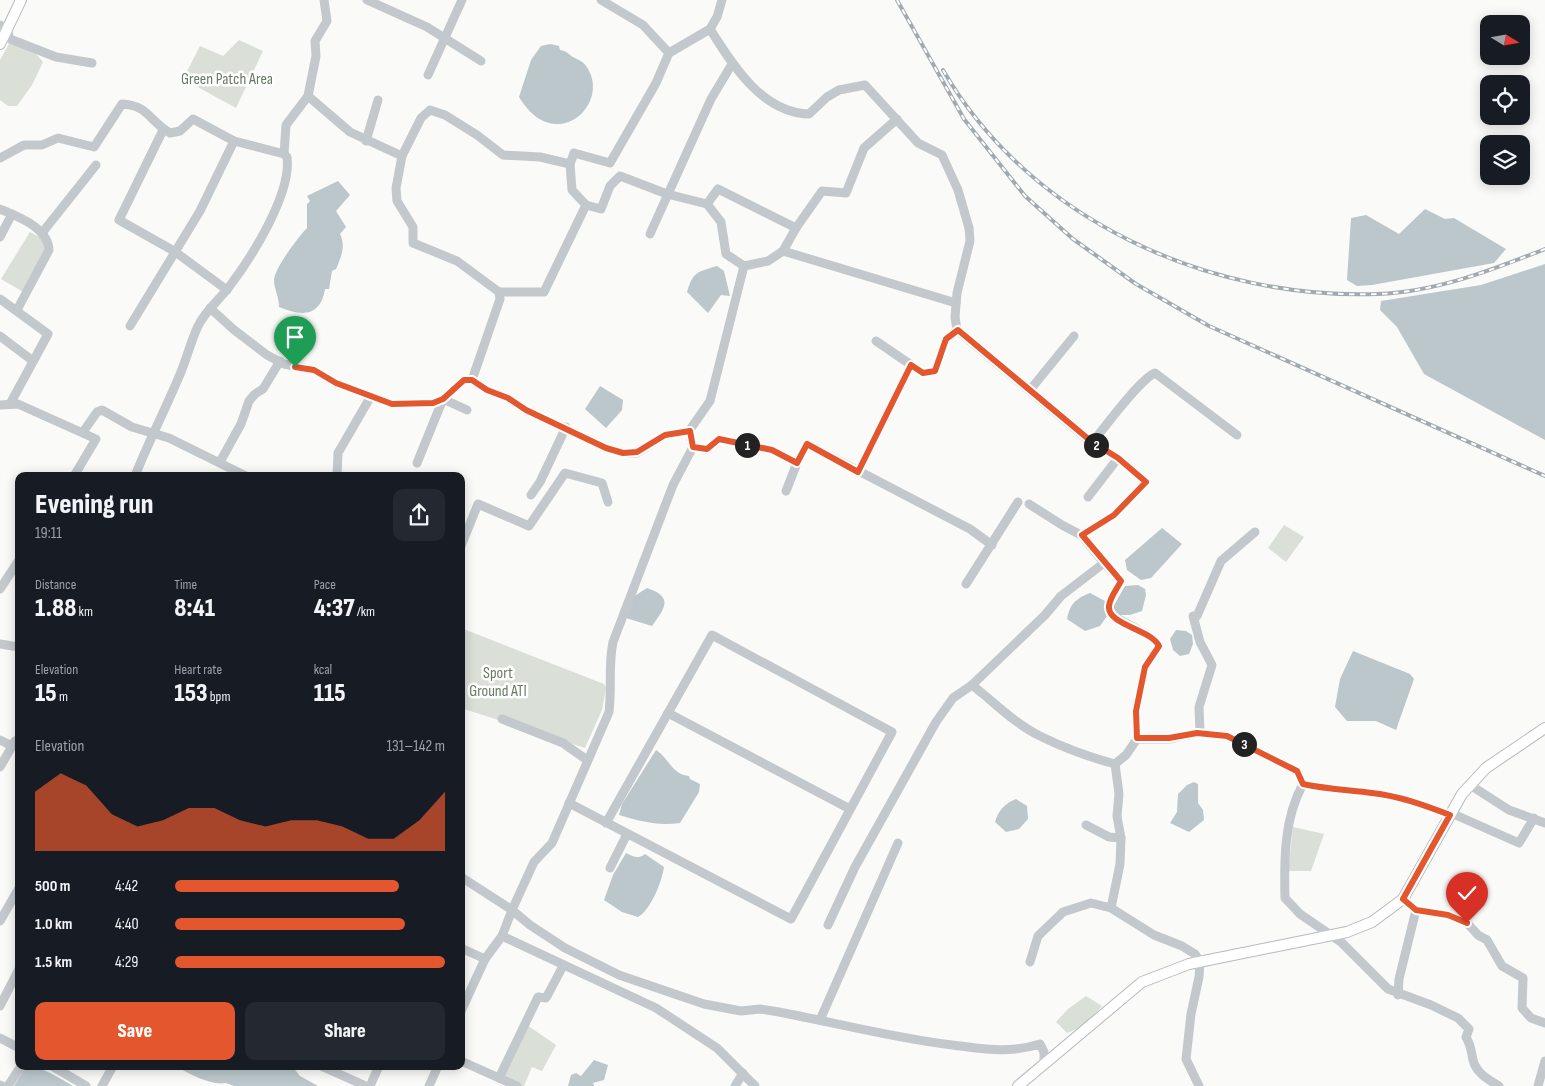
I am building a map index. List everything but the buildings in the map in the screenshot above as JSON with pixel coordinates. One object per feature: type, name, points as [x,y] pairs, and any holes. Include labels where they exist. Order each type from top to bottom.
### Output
[{"type":"main road","points":[[0,44],[3,27],[21,0]]},
{"type":"main road","points":[[1018,1086],[1142,982],[1200,962],[1332,936],[1372,922],[1403,899],[1450,814],[1470,785],[1486,768],[1545,728]]},
{"type":"street","points":[[136,472],[152,433],[180,377],[199,324],[210,308],[227,290],[272,219],[287,175],[287,158],[284,154],[286,125],[308,96],[315,63],[315,41],[327,22],[328,14],[324,0]]},
{"type":"street","points":[[367,0],[427,27],[481,61]]},
{"type":"street","points":[[428,75],[462,0]]},
{"type":"street","points":[[601,0],[643,25],[669,53]]},
{"type":"street","points":[[722,0],[717,17],[710,28],[669,53],[656,83],[610,163],[574,153],[570,164],[572,190],[586,205],[600,209],[610,186],[620,176],[667,194],[707,204],[720,222],[726,254],[744,266],[768,261],[782,252],[822,191],[846,193],[864,148],[897,119]]},
{"type":"street","points":[[3,27],[10,39],[56,57],[92,63]]},
{"type":"street","points":[[710,28],[732,64],[761,96],[797,114],[809,114],[827,97],[840,90],[865,85],[918,143],[942,155],[958,190],[969,228],[970,241],[956,304],[958,330],[1092,442],[1118,458],[1146,482],[1114,515],[1082,535]]},
{"type":"street","points":[[650,234],[711,99],[732,64]]},
{"type":"street","points":[[308,96],[350,132],[402,156]]},
{"type":"street","points":[[366,141],[378,100]]},
{"type":"street","points":[[0,158],[24,145],[42,145],[58,138],[94,147],[122,104],[134,104],[146,111],[163,130],[170,133],[180,131],[193,120],[234,141],[284,154]]},
{"type":"street","points":[[570,164],[540,157],[503,155],[477,135],[445,115],[430,110],[422,118],[402,156],[396,188],[397,201],[413,227],[413,243],[457,260],[499,292],[544,292],[586,205]]},
{"type":"street","points":[[163,130],[120,220],[174,252],[227,290]]},
{"type":"street","points":[[130,326],[200,211],[234,141]]},
{"type":"street","points":[[42,233],[96,165]]},
{"type":"street","points":[[707,204],[718,189],[796,228]]},
{"type":"street","points":[[0,209],[35,226],[49,243],[49,250],[17,310]]},
{"type":"street","points":[[0,237],[12,214]]},
{"type":"street","points":[[782,252],[956,304]]},
{"type":"street","points":[[465,1002],[485,959],[502,936],[534,862],[552,844],[608,712],[611,695],[609,661],[613,642],[673,485],[693,447],[690,431],[710,401],[744,266]]},
{"type":"street","points":[[472,380],[500,300],[499,292]]},
{"type":"street","points":[[0,299],[48,334],[10,404]]},
{"type":"street","points":[[210,308],[233,329],[280,362],[314,370],[336,383],[392,404],[433,403],[443,399],[464,380],[472,380],[487,390],[508,398],[526,410],[566,427],[606,448],[623,453],[637,452],[665,435],[690,431]]},
{"type":"street","points":[[876,342],[923,373],[935,371],[946,339],[958,330]]},
{"type":"street","points":[[0,336],[32,361]]},
{"type":"street","points":[[1030,390],[1074,336]]},
{"type":"street","points":[[220,462],[241,424],[250,401],[255,394],[263,389],[280,362]]},
{"type":"street","points":[[858,472],[911,365]]},
{"type":"street","points":[[1092,442],[1150,375],[1155,374],[1237,435]]},
{"type":"street","points":[[337,472],[338,453],[371,396]]},
{"type":"street","points":[[443,399],[466,410]]},
{"type":"street","points":[[417,463],[443,399]]},
{"type":"street","points":[[0,405],[18,404],[96,439],[76,472]]},
{"type":"street","points":[[83,432],[97,412],[102,410],[132,427],[169,438],[239,472]]},
{"type":"street","points":[[531,495],[540,482],[566,427]]},
{"type":"street","points":[[693,447],[707,449],[719,439],[772,450],[797,463]]},
{"type":"street","points":[[786,491],[807,444],[970,529],[992,545]]},
{"type":"street","points":[[1088,497],[1118,458]]},
{"type":"street","points":[[465,536],[478,504],[529,526],[565,474],[602,483],[608,502]]},
{"type":"street","points":[[966,584],[1018,502]]},
{"type":"street","points":[[1028,504],[1062,526],[1082,535],[1121,581],[1110,601],[1109,609],[1111,614],[1122,623],[1149,635],[1157,641],[1159,646],[1145,667],[1136,711],[1137,738],[1126,755],[1116,764]]},
{"type":"street","points":[[1200,733],[1199,707],[1212,665],[1200,642],[1193,616],[1197,616],[1221,561],[1255,532]]},
{"type":"street","points":[[828,925],[855,867],[936,722],[953,698],[972,685],[1045,615],[1061,596],[1104,563]]},
{"type":"street","points":[[0,589],[15,566]]},
{"type":"street","points":[[569,803],[606,823],[627,834],[791,919],[892,732],[712,635],[606,823]]},
{"type":"street","points":[[0,644],[15,646]]},
{"type":"street","points":[[972,685],[1020,724],[1040,736],[1073,749],[1078,754],[1116,764]]},
{"type":"street","points":[[668,713],[850,809]]},
{"type":"street","points":[[502,719],[563,743],[587,760]]},
{"type":"street","points":[[1137,738],[1169,738],[1200,733],[1227,736],[1297,771],[1303,784],[1289,823],[1284,864],[1285,898],[1300,914],[1341,942],[1383,986],[1458,1018],[1469,1029],[1466,1037],[1472,1047],[1473,1062],[1477,1070],[1499,1086]]},
{"type":"street","points":[[0,740],[15,744],[0,767]]},
{"type":"street","points":[[1111,908],[1120,864],[1120,838],[1117,816],[1119,794],[1116,764]]},
{"type":"street","points":[[1303,784],[1333,790],[1372,793],[1411,800],[1519,843],[1534,818]]},
{"type":"street","points":[[1470,785],[1509,810],[1545,823]]},
{"type":"street","points":[[1086,824],[1109,837],[1120,838]]},
{"type":"street","points":[[610,868],[627,834]]},
{"type":"street","points":[[820,1020],[898,843]]},
{"type":"street","points":[[465,880],[565,948],[619,975],[704,1004],[742,1011],[760,1009],[820,1020],[897,1038],[983,1050],[1022,1048],[1040,1044],[1044,1052],[1044,1064]]},
{"type":"street","points":[[0,921],[15,895]]},
{"type":"street","points":[[1403,899],[1416,910],[1448,915],[1461,921],[1486,940],[1502,966],[1523,978],[1522,1008],[1532,1018],[1545,1024]]},
{"type":"street","points":[[1030,962],[1038,936],[1063,912],[1091,903],[1111,908],[1154,935],[1182,946],[1195,954],[1200,962],[1186,1060],[1199,1086]]},
{"type":"street","points":[[1398,994],[1398,979],[1416,910]]},
{"type":"street","points":[[502,936],[656,1008],[717,1048],[755,1086]]},
{"type":"street","points":[[465,950],[485,959]]},
{"type":"street","points":[[499,1078],[538,997],[546,998],[563,966]]},
{"type":"street","points":[[0,1006],[15,977]]},
{"type":"street","points":[[0,1038],[15,1046]]},
{"type":"street","points":[[1538,1086],[1545,1061]]},
{"type":"street","points":[[465,1063],[517,1086]]},
{"type":"street","points":[[8,1086],[18,1070]]},
{"type":"street","points":[[59,1070],[86,1086]]},
{"type":"street","points":[[102,1086],[111,1070]]},
{"type":"street","points":[[330,1070],[368,1086],[377,1070]]},
{"type":"street","points":[[429,1086],[436,1070]]},
{"type":"street","points":[[735,1086],[743,1074]]},
{"type":"green space","name":"Green Patch Area","points":[[239,40],[263,51],[236,108],[183,79],[200,46],[223,56]]},
{"type":"green space","points":[[10,42],[36,54],[43,62],[32,85],[17,106],[8,106],[0,100],[0,60]]},
{"type":"green space","points":[[30,232],[50,243],[25,293],[1,279]]},
{"type":"green space","points":[[1284,525],[1304,537],[1286,562],[1268,548]]},
{"type":"green space","name":"Sport Ground ATI","points":[[465,630],[604,684],[606,688],[602,710],[585,748],[465,709]]},
{"type":"green space","points":[[1293,827],[1324,834],[1311,871],[1288,871]]},
{"type":"green space","points":[[1086,996],[1102,1006],[1084,1026],[1067,1033],[1056,1022],[1068,1009]]},
{"type":"green space","points":[[527,1025],[556,1045],[542,1071],[532,1067],[524,1086],[516,1086],[501,1079]]},
{"type":"shaded area","points":[[550,44],[559,46],[560,50],[583,63],[592,80],[592,95],[586,108],[576,118],[564,123],[549,123],[534,115],[519,97],[531,60],[541,46]]},
{"type":"shaded area","points":[[338,181],[350,195],[336,211],[346,227],[340,234],[343,243],[342,252],[336,269],[332,271],[329,289],[325,289],[319,305],[314,310],[302,313],[279,307],[274,283],[275,275],[287,253],[307,228],[307,204],[310,201],[307,196]]},
{"type":"shaded area","points":[[1425,209],[1445,219],[1454,218],[1506,249],[1494,263],[1372,285],[1357,286],[1347,280],[1351,218],[1366,215],[1399,234]]},
{"type":"shaded area","points":[[1545,264],[1545,440],[1424,374],[1397,327],[1380,310],[1381,301],[1481,285]]},
{"type":"shaded area","points":[[717,266],[724,271],[730,296],[721,295],[708,313],[687,292],[691,280],[697,274]]},
{"type":"shaded area","points":[[600,386],[623,400],[622,410],[606,428],[585,409]]},
{"type":"shaded area","points":[[1162,528],[1182,544],[1151,578],[1141,580],[1127,570],[1125,560]]},
{"type":"shaded area","points":[[1138,585],[1145,589],[1146,595],[1142,611],[1130,615],[1117,615],[1113,607],[1125,586]]},
{"type":"shaded area","points":[[647,588],[656,591],[664,599],[661,614],[652,626],[626,618],[633,597]]},
{"type":"shaded area","points":[[1090,593],[1105,601],[1107,616],[1100,626],[1085,631],[1067,619],[1074,603],[1080,597]]},
{"type":"shaded area","points":[[1176,630],[1186,631],[1192,635],[1193,644],[1189,654],[1180,656],[1173,650],[1170,639]]},
{"type":"shaded area","points":[[1353,651],[1410,674],[1414,679],[1396,730],[1376,721],[1347,721],[1335,707],[1340,679]]},
{"type":"shaded area","points":[[656,750],[679,773],[689,776],[690,779],[700,784],[699,792],[680,823],[656,823],[619,815],[622,804]]},
{"type":"shaded area","points":[[1194,782],[1198,784],[1198,803],[1203,810],[1204,820],[1189,832],[1170,823],[1177,812],[1178,794],[1187,785]]},
{"type":"shaded area","points":[[1016,799],[1027,806],[1028,819],[1019,829],[1006,832],[995,822],[1002,808]]},
{"type":"shaded area","points":[[626,853],[637,857],[645,854],[664,867],[661,880],[651,902],[638,917],[622,912],[604,900],[613,875]]},
{"type":"shaded area","points":[[594,1060],[608,1065],[604,1080],[593,1083],[594,1086],[568,1086],[571,1075],[576,1073],[581,1076]]},
{"type":"shaded area","points":[[24,1070],[44,1070],[73,1086],[14,1086]]},
{"type":"shaded area","points":[[183,1070],[295,1070],[300,1076],[318,1086],[234,1086],[226,1083],[214,1083]]},
{"type":"railway","points":[[897,0],[964,119],[1025,196],[1073,239],[1136,284],[1209,326],[1545,476]]},
{"type":"railway","points":[[943,70],[980,123],[1024,169],[1074,208],[1130,240],[1189,265],[1251,283],[1314,292],[1378,294],[1421,289],[1463,279],[1545,249]]},
{"type":"route","points":[[295,367],[314,370],[336,383],[392,404],[433,403],[443,399],[454,387],[464,380],[472,380],[487,390],[500,393],[526,410],[570,429],[606,448],[623,453],[637,452],[648,448],[658,438],[674,432],[690,431],[693,447],[707,449],[719,439],[772,450],[797,463],[807,444],[858,472],[911,365],[923,373],[935,371],[946,339],[958,330],[1092,442],[1118,458],[1146,482],[1114,515],[1082,535],[1121,581],[1110,601],[1109,609],[1111,614],[1122,623],[1149,635],[1157,641],[1159,646],[1145,667],[1136,711],[1137,738],[1169,738],[1197,733],[1227,736],[1297,771],[1303,784],[1333,790],[1372,793],[1411,800],[1450,815],[1403,899],[1416,910],[1448,915],[1467,923]]}]
